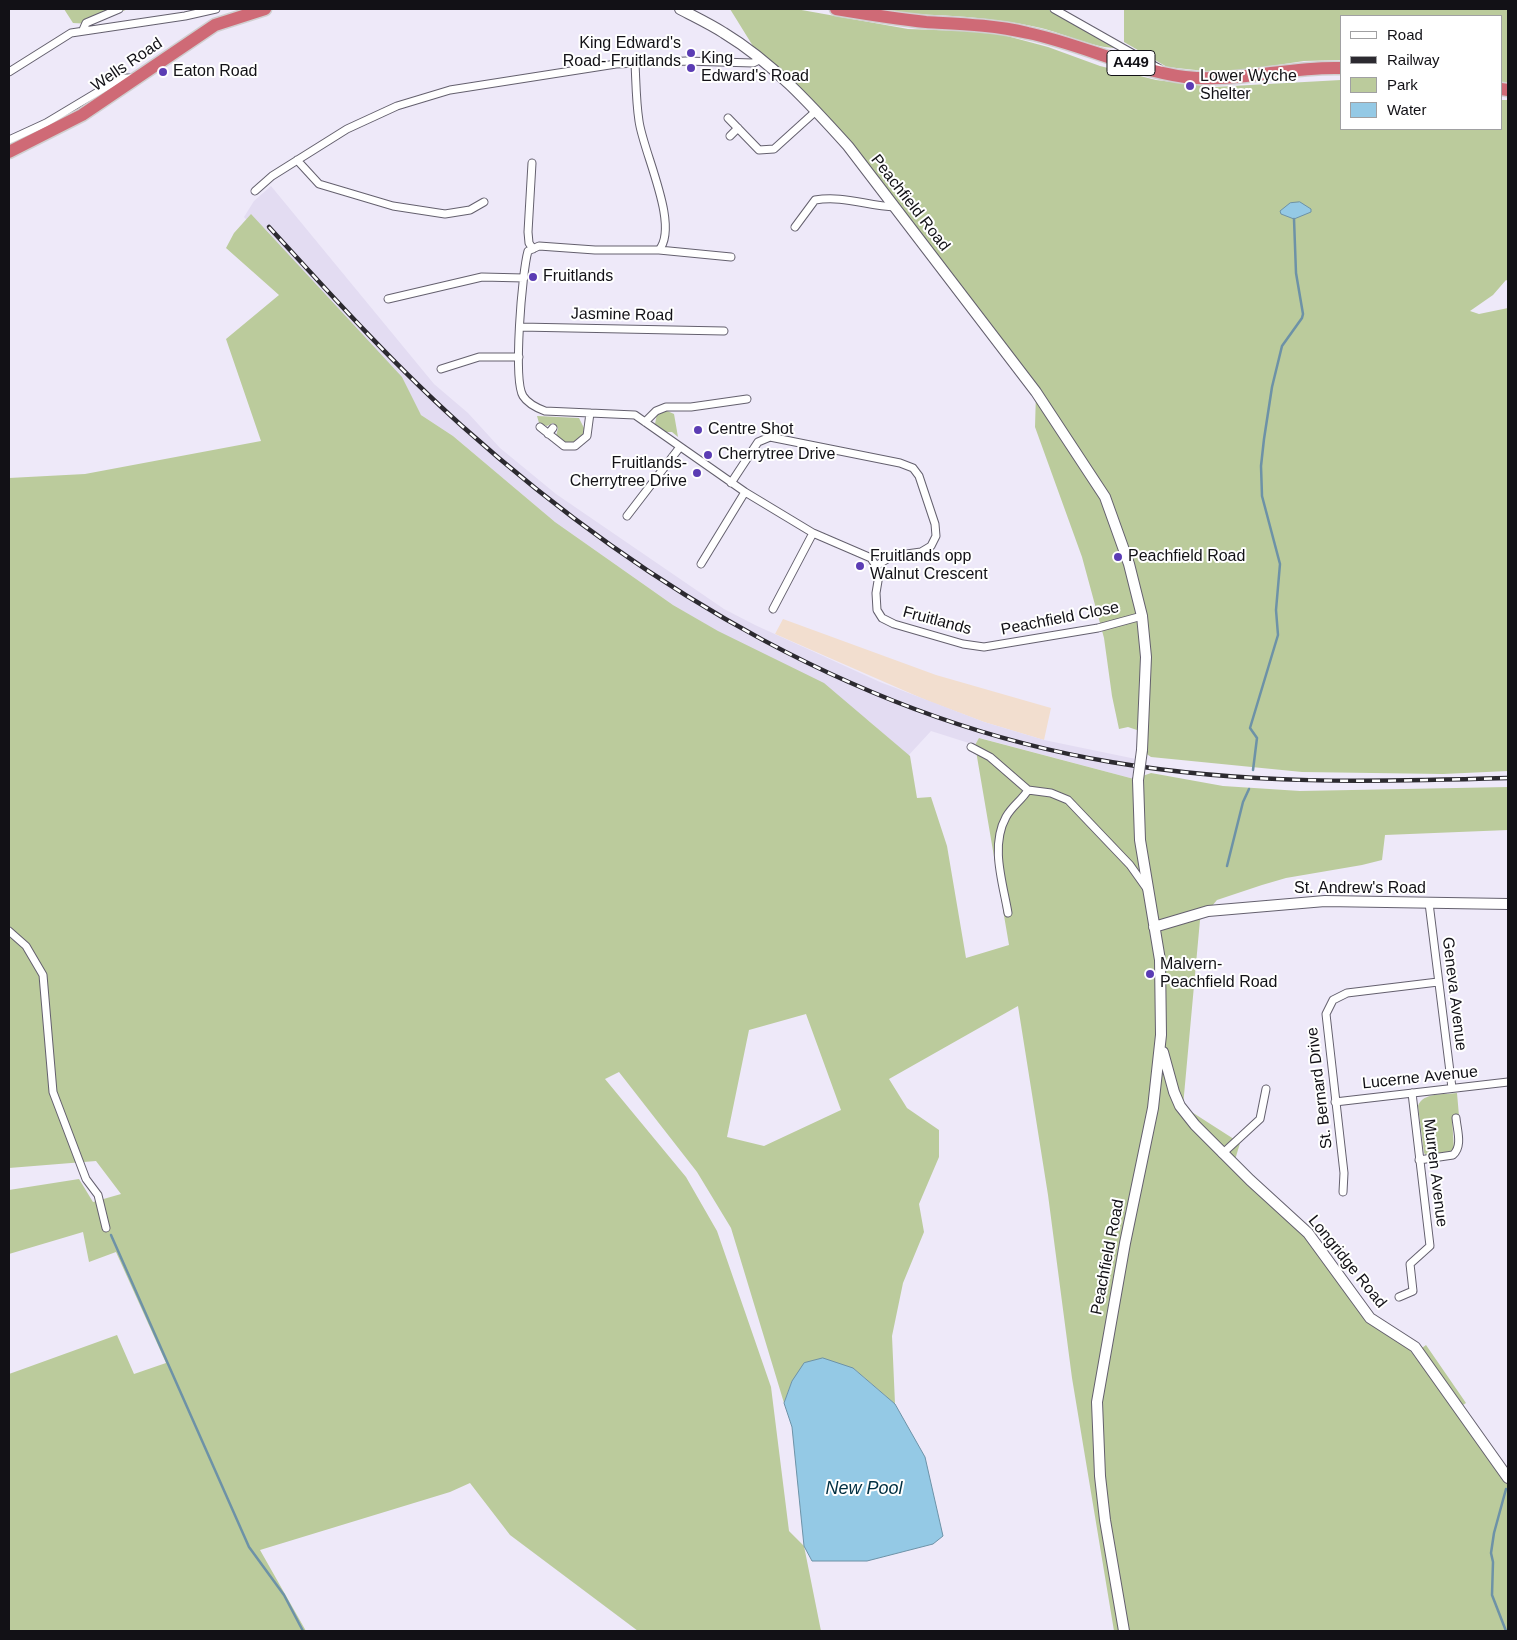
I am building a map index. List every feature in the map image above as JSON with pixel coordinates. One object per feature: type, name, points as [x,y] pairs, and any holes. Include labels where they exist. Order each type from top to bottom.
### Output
[{"type":"highway","name":"Wells Road","points":[[9,152],[82,115],[215,25],[265,9]]},
{"type":"highway","name":"A449","points":[[842,10],[925,22],[990,25],[1022,31],[1186,77],[1211,78],[1340,68]]},
{"type":"street","points":[[83,30],[86,23],[119,9]]},
{"type":"street","points":[[9,72],[71,32],[185,16],[216,9]]},
{"type":"street","name":"Peachfield Road","points":[[680,9],[725,33],[760,59],[816,111],[894,206],[1046,405],[1105,497],[1129,564],[1142,616],[1146,658],[1142,750],[1138,780],[1140,840],[1160,960],[1161,1035],[1153,1108],[1125,1243],[1097,1402],[1100,1476],[1105,1520],[1124,1631]]},
{"type":"street","points":[[842,10],[869,9]]},
{"type":"street","points":[[1054,9],[1153,64],[1163,72]]},
{"type":"street","points":[[255,191],[261,184],[347,129],[397,106],[450,90],[534,75],[635,63],[686,61],[753,64],[760,59]]},
{"type":"street","points":[[635,63],[639,122],[666,220],[664,244],[659,250]]},
{"type":"street","points":[[9,140],[46,123],[121,78],[137,78]]},
{"type":"street","points":[[728,118],[759,150],[774,150],[816,111]]},
{"type":"street","points":[[730,136],[738,128]]},
{"type":"street","points":[[754,158],[759,150]]},
{"type":"street","points":[[298,160],[319,184],[406,209],[445,214],[470,210],[484,202]]},
{"type":"street","points":[[532,163],[528,232],[529,243],[533,248]]},
{"type":"street","points":[[795,227],[815,200],[848,199],[875,205],[894,206]]},
{"type":"street","points":[[731,257],[659,250],[595,250],[539,246],[533,248],[528,251],[525,259],[519,357],[522,396],[535,407],[545,411],[635,415],[731,483],[745,492],[812,533],[871,558],[876,566],[892,556],[921,552],[931,546],[936,536],[935,524],[920,476],[914,468],[891,461],[770,437],[758,442],[731,483]]},
{"type":"street","points":[[388,299],[482,277],[524,278]]},
{"type":"street","name":"Jasmine Road","points":[[520,327],[724,331]]},
{"type":"street","points":[[441,369],[479,357],[519,357]]},
{"type":"street","points":[[645,422],[656,411],[666,407],[691,407],[747,399]]},
{"type":"street","points":[[540,428],[550,431],[564,446],[575,446],[587,436],[590,413]]},
{"type":"street","points":[[627,516],[680,447]]},
{"type":"street","points":[[701,564],[745,492]]},
{"type":"street","points":[[773,609],[812,533]]},
{"type":"street","name":"Fruitlands","points":[[876,566],[879,575],[876,593],[877,610],[882,618],[894,624],[941,638],[984,647]]},
{"type":"street","name":"Peachfield Close","points":[[984,647],[1098,628],[1142,616]]},
{"type":"street","points":[[971,747],[990,757],[1028,790],[1006,817],[998,834],[998,848],[1008,913]]},
{"type":"street","name":"Peachfield Road","points":[[1028,790],[1051,793],[1068,800],[1130,865],[1148,890]]},
{"type":"street","name":"St. Andrew's Road","points":[[1154,927],[1197,913],[1326,901],[1508,904]]},
{"type":"street","name":"Geneva Avenue","points":[[1429,903],[1452,1088]]},
{"type":"street","points":[[9,931],[26,946],[43,975],[53,1092],[86,1179],[98,1195],[106,1228]]},
{"type":"street","name":"St. Bernard Drive","points":[[1343,1192],[1344,1173],[1326,1014],[1333,1000],[1346,993],[1438,982]]},
{"type":"street","name":"Longridge Road","points":[[1161,1035],[1166,1069],[1180,1106],[1222,1154],[1308,1233],[1370,1318],[1414,1346],[1508,1478]]},
{"type":"street","name":"Lucerne Avenue","points":[[1335,1102],[1508,1082]]},
{"type":"street","points":[[1222,1154],[1260,1119],[1266,1089]]},
{"type":"street","name":"Murren Avenue","points":[[1399,1297],[1413,1292],[1410,1264],[1430,1246],[1412,1093]]},
{"type":"street","points":[[1419,1160],[1453,1155],[1457,1151],[1459,1145],[1456,1118]]},
{"type":"shaded area","points":[[271,186],[434,384],[468,413],[500,448],[556,494],[724,609],[755,625],[880,682],[984,722],[1044,740],[1136,759],[1134,779],[980,738],[975,745],[931,731],[908,756],[869,721],[673,605],[555,522],[453,436],[421,415],[244,217],[254,201]]},
{"type":"shaded area","points":[[783,619],[936,675],[1051,708],[1044,740],[984,722],[928,701],[775,634]]},
{"type":"green space","points":[[64,9],[128,9],[92,24],[73,23]]},
{"type":"green space","points":[[730,9],[796,9],[908,29],[992,32],[1048,47],[1100,66],[1156,80],[1214,87],[1340,80],[1340,130],[1502,130],[1502,100],[1508,100],[1508,281],[1506,280],[1493,295],[1470,311],[1479,314],[1508,308],[1508,771],[1443,774],[1302,772],[1151,757],[1138,748],[1137,730],[1128,727],[1119,729],[1112,696],[1104,638],[1082,557],[1035,427],[1036,392],[848,146],[761,59]]},
{"type":"green space","points":[[888,9],[1047,9],[1125,48],[1104,47],[1041,28],[999,20],[870,12]]},
{"type":"green space","points":[[1124,9],[1508,9],[1508,84],[1502,84],[1502,15],[1340,15],[1340,60],[1304,61],[1224,73],[1167,67],[1124,42]]},
{"type":"green space","points":[[251,214],[402,377],[421,415],[453,436],[555,522],[673,605],[718,631],[824,683],[910,756],[917,798],[931,797],[947,846],[966,958],[1009,945],[975,745],[979,738],[1134,779],[1151,773],[1223,786],[1300,791],[1508,787],[1508,830],[1385,835],[1382,860],[1286,878],[1217,900],[1200,920],[1182,1117],[1216,1153],[1307,1238],[1387,1334],[1409,1349],[1459,1414],[1508,1485],[1508,1631],[1114,1631],[1072,1378],[1048,1195],[1018,1006],[889,1079],[907,1108],[939,1130],[939,1157],[919,1204],[924,1232],[903,1283],[892,1336],[895,1404],[853,1368],[792,1381],[784,1403],[731,1228],[697,1172],[619,1072],[605,1079],[686,1177],[717,1231],[771,1387],[789,1531],[804,1546],[821,1631],[638,1631],[510,1535],[470,1483],[450,1492],[260,1550],[306,1631],[9,1631],[9,1374],[117,1335],[134,1374],[166,1363],[116,1252],[89,1262],[83,1232],[9,1254],[9,1190],[79,1179],[93,1202],[121,1194],[96,1161],[9,1168],[9,478],[85,474],[261,441],[226,339],[279,295],[226,248],[234,233]],"holes":[[[806,1014],[841,1110],[764,1146],[727,1137],[749,1030]]]},
{"type":"green space","points":[[665,410],[674,414],[678,437],[672,432],[665,432],[655,424],[657,414]]},
{"type":"green space","points":[[537,416],[579,418],[584,428],[583,435],[569,445],[556,436],[558,428],[553,423],[547,426],[539,423]]},
{"type":"green space","points":[[1457,1093],[1459,1116],[1452,1117],[1454,1150],[1451,1153],[1427,1156],[1424,1153],[1418,1106],[1424,1098],[1429,1096]]},
{"type":"green space","points":[[1187,1109],[1240,1143],[1235,1160],[1208,1134]]},
{"type":"green space","points":[[1426,1345],[1466,1403],[1463,1405],[1422,1348]]},
{"type":"water","points":[[1300,202],[1311,209],[1311,212],[1294,219],[1281,214],[1280,211],[1290,203]]},
{"type":"water","name":"New Pool","points":[[823,1358],[853,1368],[895,1404],[925,1457],[943,1536],[933,1544],[867,1561],[812,1561],[804,1546],[792,1427],[784,1403],[792,1381],[804,1363]]},
{"type":"waterway","points":[[1253,770],[1257,738],[1250,728],[1278,635],[1276,610],[1280,564],[1262,496],[1261,466],[1272,387],[1282,346],[1303,314],[1296,273],[1294,219]]},
{"type":"waterway","points":[[1227,866],[1243,802],[1249,789]]},
{"type":"waterway","points":[[111,1235],[249,1547],[284,1595],[303,1631]]},
{"type":"waterway","points":[[1506,1489],[1494,1533],[1491,1553],[1493,1562],[1492,1595],[1506,1631]]},
{"type":"railway","points":[[269,227],[411,378],[462,426],[532,486],[606,542],[683,594],[763,640],[846,681],[932,715],[1020,743],[1111,762],[1211,775],[1309,780],[1508,778]]},
{"type":"place","name":"King Edward's Road- Fruitlands","points":[[691,53]]},
{"type":"place","name":"King Edward's Road","points":[[691,68]]},
{"type":"place","name":"Eaton Road","points":[[163,72]]},
{"type":"place","name":"Lower Wyche Shelter","points":[[1190,86]]},
{"type":"place","name":"Fruitlands","points":[[533,277]]},
{"type":"place","name":"Centre Shot","points":[[698,430]]},
{"type":"place","name":"Cherrytree Drive","points":[[708,455]]},
{"type":"place","name":"Fruitlands- Cherrytree Drive","points":[[697,473]]},
{"type":"place","name":"Peachfield Road","points":[[1118,557]]},
{"type":"place","name":"Fruitlands opp Walnut Crescent","points":[[860,566]]},
{"type":"place","name":"Malvern- Peachfield Road","points":[[1150,974]]}]
